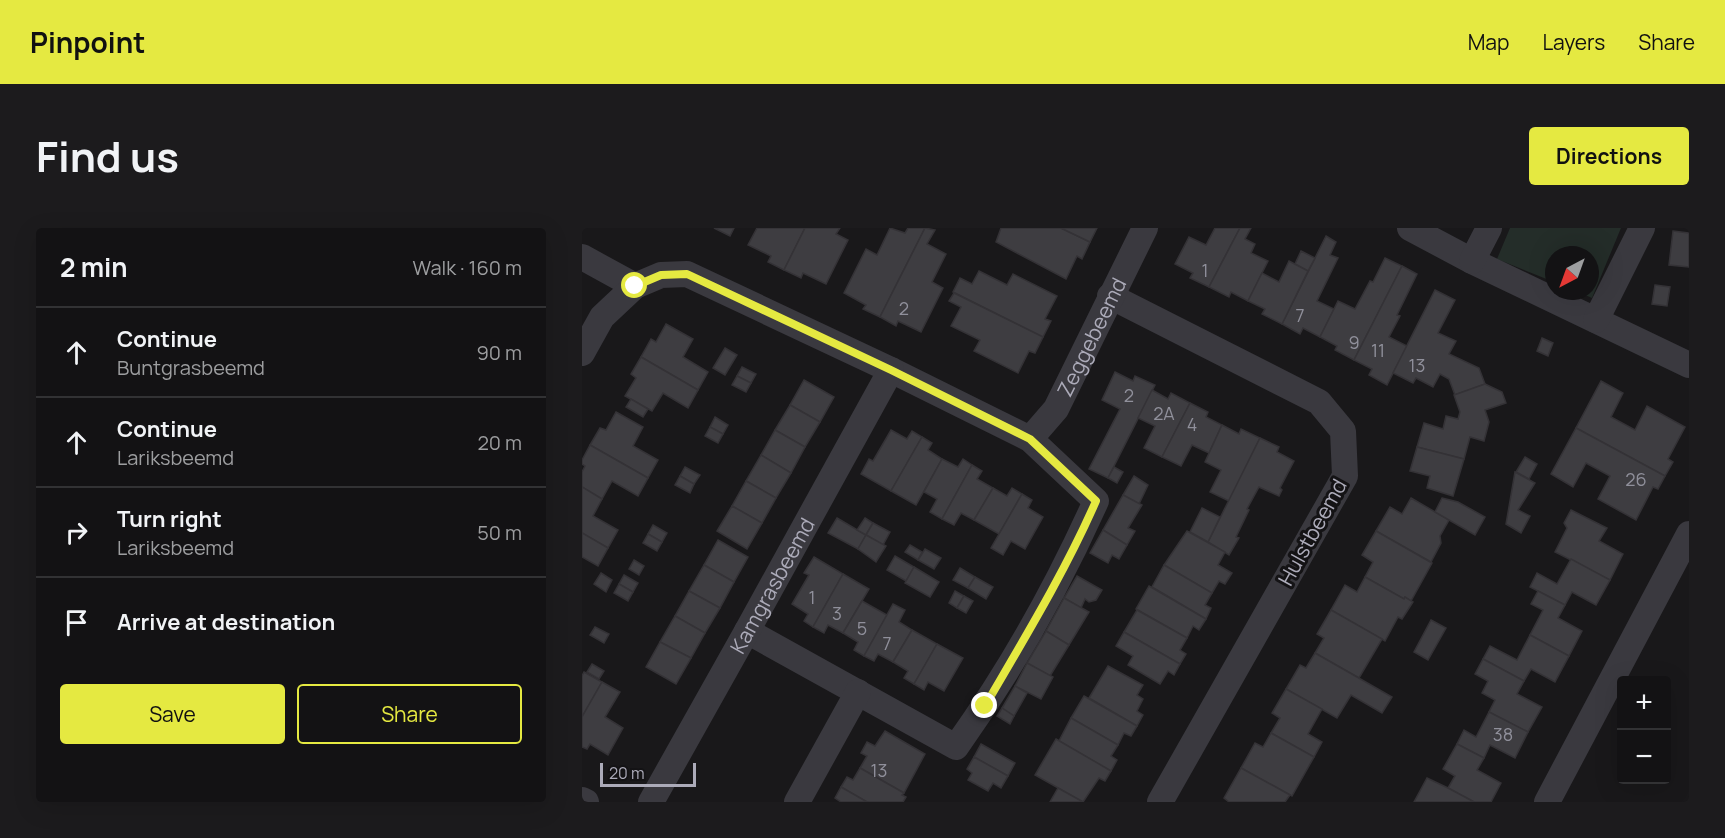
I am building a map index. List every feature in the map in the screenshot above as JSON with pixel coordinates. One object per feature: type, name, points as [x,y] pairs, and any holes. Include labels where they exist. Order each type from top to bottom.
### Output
[{"type":"street","name":"Zeggebeemd","points":[[1030,439],[1056,409],[1145,228]]},
{"type":"street","points":[[1410,228],[1472,261],[1689,365]]},
{"type":"street","points":[[1472,261],[1489,228]]},
{"type":"street","points":[[1596,320],[1642,228]]},
{"type":"street","points":[[582,257],[635,286]]},
{"type":"street","points":[[582,352],[602,317],[635,286],[661,275],[687,274],[891,370],[1030,439],[1096,501],[1051,592],[985,706],[956,747],[747,631]]},
{"type":"street","name":"Hulstbeemd","points":[[1110,296],[1319,402],[1343,431],[1345,476],[1160,802]]},
{"type":"street","name":"Kamgrasbeemd","points":[[651,802],[891,370]]},
{"type":"street","points":[[1547,802],[1689,534]]},
{"type":"street","points":[[797,802],[858,692]]},
{"type":"shaded area","points":[[1510,228],[1621,228],[1599,281],[1599,246],[1545,246],[1545,278],[1497,259]]},
{"type":"building","points":[[714,228],[734,228],[730,236]]},
{"type":"building","points":[[757,228],[805,228],[784,270],[768,262],[771,256],[748,245]]},
{"type":"building","points":[[805,228],[840,228],[836,234],[848,240],[826,284],[803,273],[801,278],[784,270]]},
{"type":"building","points":[[890,228],[905,233],[908,228],[925,228],[880,317],[863,309],[866,305],[844,293],[866,249],[877,255]]},
{"type":"building","points":[[925,228],[935,230],[927,244],[946,254],[932,282],[943,288],[921,332],[898,321],[896,326],[880,317]]},
{"type":"building","points":[[1001,228],[1061,228],[1090,242],[1082,259],[1077,256],[1066,279],[996,242]]},
{"type":"building","points":[[1061,228],[1097,228],[1090,242]]},
{"type":"building","points":[[1215,228],[1240,228],[1209,287],[1190,278],[1193,273],[1175,264],[1189,237],[1206,245]]},
{"type":"building","points":[[1240,228],[1251,228],[1245,239],[1255,244],[1251,253],[1268,261],[1248,301],[1231,292],[1229,297],[1209,287]]},
{"type":"building","points":[[1673,231],[1689,233],[1689,267],[1669,265]]},
{"type":"building","points":[[1326,236],[1336,242],[1330,255],[1338,258],[1317,301],[1334,309],[1320,337],[1303,328],[1300,334],[1282,324]]},
{"type":"building","points":[[1301,251],[1315,258],[1308,271],[1295,264]]},
{"type":"building","points":[[1385,258],[1402,266],[1354,360],[1335,350],[1337,346],[1320,337],[1338,301],[1355,309],[1370,281],[1373,282]]},
{"type":"building","points":[[1289,261],[1308,271],[1282,324],[1262,314],[1265,309],[1248,301],[1262,273],[1279,282]]},
{"type":"building","points":[[1402,266],[1417,274],[1389,337],[1407,346],[1387,385],[1369,375],[1372,369],[1354,360]]},
{"type":"building","points":[[979,271],[1007,285],[1013,274],[1057,296],[1045,319],[1051,321],[1043,337],[953,292],[960,278],[972,284]]},
{"type":"building","points":[[1655,285],[1670,287],[1667,306],[1652,304]]},
{"type":"building","points":[[1435,290],[1455,300],[1438,333],[1456,341],[1449,354],[1479,368],[1485,384],[1455,395],[1449,379],[1440,374],[1433,387],[1416,378],[1413,383],[1393,373]]},
{"type":"building","points":[[954,293],[1043,337],[1035,353],[1029,351],[1018,373],[974,351],[980,340],[951,326],[961,307],[949,301]]},
{"type":"building","points":[[666,324],[693,339],[683,357],[708,372],[698,390],[641,357],[651,339],[656,342]]},
{"type":"building","points":[[1542,338],[1553,343],[1548,356],[1537,351]]},
{"type":"building","points":[[725,348],[737,355],[725,375],[713,368]]},
{"type":"building","points":[[641,357],[698,390],[688,408],[663,393],[652,411],[625,396],[636,378],[631,374]]},
{"type":"building","points":[[742,367],[756,374],[751,383],[737,376]]},
{"type":"building","points":[[1115,372],[1133,381],[1135,376],[1155,385],[1108,478],[1089,469],[1120,409],[1102,400]]},
{"type":"building","points":[[737,376],[751,383],[746,392],[732,385]]},
{"type":"building","points":[[804,380],[834,397],[820,422],[790,405]]},
{"type":"building","points":[[1601,381],[1623,393],[1611,417],[1635,430],[1647,406],[1685,427],[1668,459],[1673,462],[1665,476],[1576,428]]},
{"type":"building","points":[[1485,384],[1502,392],[1506,403],[1485,410],[1489,422],[1484,441],[1470,437],[1464,459],[1417,447],[1424,423],[1443,429],[1446,416],[1458,419],[1460,412],[1454,395]]},
{"type":"building","points":[[1152,390],[1168,399],[1171,393],[1190,403],[1162,457],[1144,448],[1155,426],[1138,418]]},
{"type":"building","points":[[631,399],[648,409],[643,417],[626,407]]},
{"type":"building","points":[[1190,403],[1208,412],[1206,417],[1222,425],[1209,453],[1192,445],[1181,466],[1162,457]]},
{"type":"building","points":[[790,405],[820,422],[805,447],[775,430]]},
{"type":"building","points":[[616,412],[643,427],[633,446],[658,460],[648,478],[590,445],[600,428],[606,430]]},
{"type":"building","points":[[715,417],[728,425],[723,434],[710,427]]},
{"type":"building","points":[[1222,425],[1239,434],[1241,429],[1260,438],[1229,501],[1210,492],[1221,470],[1205,462]]},
{"type":"building","points":[[710,427],[723,434],[718,443],[705,436]]},
{"type":"building","points":[[1576,428],[1665,476],[1658,489],[1653,487],[1636,520],[1598,499],[1610,476],[1586,463],[1573,487],[1551,474]]},
{"type":"building","points":[[775,430],[805,447],[791,473],[761,455]]},
{"type":"building","points":[[891,430],[907,439],[912,431],[922,437],[891,491],[861,474],[869,459],[873,461]]},
{"type":"building","points":[[922,437],[932,443],[928,450],[942,459],[916,505],[891,491]]},
{"type":"building","points":[[1260,438],[1279,447],[1277,452],[1294,461],[1280,488],[1282,490],[1279,496],[1259,487],[1236,537],[1239,538],[1229,555],[1208,542]]},
{"type":"building","points":[[590,445],[648,478],[638,496],[612,481],[602,499],[582,487],[582,472],[585,466],[582,460]]},
{"type":"building","points":[[1417,447],[1464,459],[1453,496],[1427,488],[1430,476],[1410,471]]},
{"type":"building","points":[[761,455],[791,473],[776,498],[746,481]]},
{"type":"building","points":[[1525,457],[1537,464],[1529,479],[1516,472]]},
{"type":"building","points":[[942,459],[958,467],[963,459],[972,465],[942,519],[930,512],[937,499],[924,492]]},
{"type":"building","points":[[972,465],[982,471],[977,479],[993,488],[974,520],[961,513],[954,525],[942,519]]},
{"type":"building","points":[[685,467],[700,475],[694,484],[680,476]]},
{"type":"building","points":[[1114,467],[1123,472],[1117,483],[1108,478]]},
{"type":"building","points":[[1515,472],[1535,483],[1518,510],[1530,516],[1521,533],[1506,524]]},
{"type":"building","points":[[680,476],[694,484],[690,493],[675,485]]},
{"type":"building","points":[[1134,476],[1148,485],[1139,504],[1123,495]]},
{"type":"building","points":[[746,481],[776,498],[762,523],[732,506]]},
{"type":"building","points":[[582,487],[602,499],[593,516],[618,530],[608,548],[582,533]]},
{"type":"building","points":[[993,488],[1007,496],[1012,488],[1022,494],[999,534],[974,520]]},
{"type":"building","points":[[1022,494],[1032,500],[1028,508],[1043,517],[1025,549],[1011,541],[1003,555],[991,548]]},
{"type":"building","points":[[1123,495],[1142,505],[1128,528],[1135,531],[1127,545],[1103,530]]},
{"type":"building","points":[[1411,498],[1449,520],[1440,536],[1441,543],[1431,562],[1376,531],[1390,507],[1402,514]]},
{"type":"building","points":[[1442,498],[1458,502],[1485,517],[1475,535],[1435,512]]},
{"type":"building","points":[[732,506],[762,523],[747,549],[717,531]]},
{"type":"building","points":[[1202,508],[1220,517],[1208,542],[1190,532]]},
{"type":"building","points":[[1571,510],[1607,528],[1599,541],[1623,554],[1610,580],[1555,552],[1567,528],[1564,523]]},
{"type":"building","points":[[837,518],[866,535],[858,549],[828,533]]},
{"type":"building","points":[[865,518],[873,523],[866,535],[857,530]]},
{"type":"building","points":[[873,523],[890,532],[883,545],[866,535]]},
{"type":"building","points":[[653,525],[667,533],[662,542],[648,534]]},
{"type":"building","points":[[1103,530],[1127,545],[1119,559],[1112,555],[1108,563],[1090,553]]},
{"type":"building","points":[[1187,531],[1225,552],[1218,565],[1232,573],[1225,584],[1219,581],[1212,593],[1164,565]]},
{"type":"building","points":[[1376,531],[1432,563],[1411,601],[1365,577],[1373,562],[1362,555]]},
{"type":"building","points":[[582,533],[608,548],[598,566],[582,557]]},
{"type":"building","points":[[648,534],[662,542],[657,551],[643,543]]},
{"type":"building","points":[[866,535],[886,546],[876,562],[858,549]]},
{"type":"building","points":[[718,540],[748,557],[734,582],[704,565]]},
{"type":"building","points":[[910,545],[922,552],[918,560],[905,552]]},
{"type":"building","points":[[925,549],[941,558],[934,569],[918,560]]},
{"type":"building","points":[[895,556],[914,567],[906,581],[887,570]]},
{"type":"building","points":[[814,557],[843,574],[813,627],[804,621],[808,614],[792,604],[809,575],[804,573]]},
{"type":"building","points":[[1571,559],[1610,580],[1596,605],[1572,592],[1565,605],[1530,587],[1537,573],[1557,584]]},
{"type":"building","points":[[634,560],[644,566],[639,575],[629,569]]},
{"type":"building","points":[[704,565],[734,582],[720,608],[689,591]]},
{"type":"building","points":[[1164,565],[1212,593],[1205,605],[1211,608],[1206,619],[1152,587]]},
{"type":"building","points":[[914,567],[939,582],[930,597],[905,583]]},
{"type":"building","points":[[960,568],[975,577],[968,588],[953,580]]},
{"type":"building","points":[[601,573],[612,580],[606,592],[594,584]]},
{"type":"building","points":[[843,574],[869,589],[843,633],[828,625],[824,633],[813,627]]},
{"type":"building","points":[[624,575],[638,583],[633,592],[619,584]]},
{"type":"building","points":[[1077,576],[1102,590],[1096,600],[1089,602],[1085,599],[1081,608],[1064,598]]},
{"type":"building","points":[[975,577],[993,587],[986,599],[968,588]]},
{"type":"building","points":[[1365,577],[1413,602],[1402,619],[1398,617],[1385,641],[1331,610],[1345,585],[1357,592]]},
{"type":"building","points":[[619,584],[633,592],[628,601],[614,593]]},
{"type":"building","points":[[1149,586],[1206,619],[1199,630],[1193,626],[1187,638],[1136,609]]},
{"type":"building","points":[[689,591],[720,608],[705,633],[675,616]]},
{"type":"building","points":[[955,591],[964,596],[957,608],[949,603]]},
{"type":"building","points":[[1538,591],[1565,605],[1558,618],[1582,631],[1569,656],[1530,635],[1543,610],[1531,604]]},
{"type":"building","points":[[964,596],[973,601],[966,613],[957,608]]},
{"type":"building","points":[[1064,598],[1089,612],[1069,645],[1046,631]]},
{"type":"building","points":[[862,601],[887,615],[864,656],[854,650],[858,642],[843,633]]},
{"type":"building","points":[[893,604],[905,610],[899,622],[912,630],[893,662],[878,654],[874,661],[864,656]]},
{"type":"building","points":[[1137,610],[1187,638],[1180,650],[1186,654],[1180,664],[1124,632]]},
{"type":"building","points":[[1331,610],[1382,639],[1359,678],[1315,653],[1324,638],[1317,634]]},
{"type":"building","points":[[675,616],[705,633],[691,658],[660,642]]},
{"type":"building","points":[[1431,620],[1446,628],[1428,660],[1414,652]]},
{"type":"building","points":[[595,627],[609,634],[604,643],[590,635]]},
{"type":"building","points":[[912,630],[937,644],[914,684],[904,678],[908,671],[893,662]]},
{"type":"building","points":[[1046,631],[1069,645],[1050,676],[1027,663]]},
{"type":"building","points":[[1124,632],[1180,664],[1174,675],[1168,671],[1160,684],[1128,665],[1133,656],[1116,646]]},
{"type":"building","points":[[1530,635],[1569,656],[1555,682],[1531,669],[1524,681],[1483,659],[1490,646],[1517,660]]},
{"type":"building","points":[[660,642],[691,658],[676,684],[646,667]]},
{"type":"building","points":[[937,644],[963,658],[944,691],[928,682],[924,690],[914,684]]},
{"type":"building","points":[[1315,653],[1392,697],[1382,713],[1351,695],[1337,718],[1286,689],[1300,665],[1306,668]]},
{"type":"building","points":[[1483,659],[1524,681],[1517,694],[1542,707],[1528,732],[1489,712],[1495,700],[1482,693],[1488,681],[1475,674]]},
{"type":"building","points":[[1027,663],[1053,677],[1041,699],[1015,686]]},
{"type":"building","points":[[592,664],[604,671],[599,679],[587,672]]},
{"type":"building","points":[[1108,666],[1143,685],[1137,695],[1143,699],[1137,711],[1143,715],[1137,726],[1089,698]]},
{"type":"building","points":[[584,672],[602,682],[582,717],[582,676]]},
{"type":"building","points":[[602,682],[620,692],[605,717],[623,728],[608,755],[590,744],[587,749],[582,747],[582,717]]},
{"type":"building","points":[[1015,686],[1027,693],[1014,716],[1002,708]]},
{"type":"building","points":[[1286,689],[1322,709],[1308,734],[1322,742],[1314,757],[1271,733],[1280,718],[1272,713]]},
{"type":"building","points":[[1084,696],[1137,726],[1131,736],[1124,733],[1118,745],[1071,718]]},
{"type":"building","points":[[1002,708],[1014,716],[1010,724],[997,716]]},
{"type":"building","points":[[1489,712],[1528,732],[1515,758],[1490,745],[1484,758],[1457,744],[1464,730],[1476,737]]},
{"type":"building","points":[[1071,718],[1118,745],[1111,756],[1117,760],[1111,771],[1059,741]]},
{"type":"building","points":[[885,731],[925,754],[904,793],[860,768],[867,756],[861,753],[867,742],[875,746]]},
{"type":"building","points":[[1271,733],[1314,757],[1292,796],[1241,768],[1255,743],[1263,747]]},
{"type":"building","points":[[1056,739],[1111,771],[1105,781],[1099,778],[1083,802],[1035,775]]},
{"type":"building","points":[[981,744],[1015,763],[1008,776],[974,757]]},
{"type":"building","points":[[1457,744],[1484,758],[1477,770],[1501,783],[1491,802],[1474,802],[1448,788],[1455,776],[1443,769]]},
{"type":"building","points":[[974,757],[1008,776],[1001,788],[993,783],[988,791],[968,780],[972,773],[967,769]]},
{"type":"building","points":[[860,768],[904,793],[902,795],[906,797],[903,802],[867,802],[841,787],[847,777],[853,780]]},
{"type":"building","points":[[1241,768],[1290,795],[1285,802],[1229,802],[1224,798]]},
{"type":"building","points":[[1427,778],[1448,788],[1474,802],[1414,802]]},
{"type":"building","points":[[841,787],[867,802],[841,802],[835,798]]},
{"type":"building","points":[[1058,788],[1083,802],[1050,802]]},
{"type":"route","points":[[635,286],[661,275],[687,274],[891,370],[1030,439],[1096,501],[1046,601],[985,706]]}]
